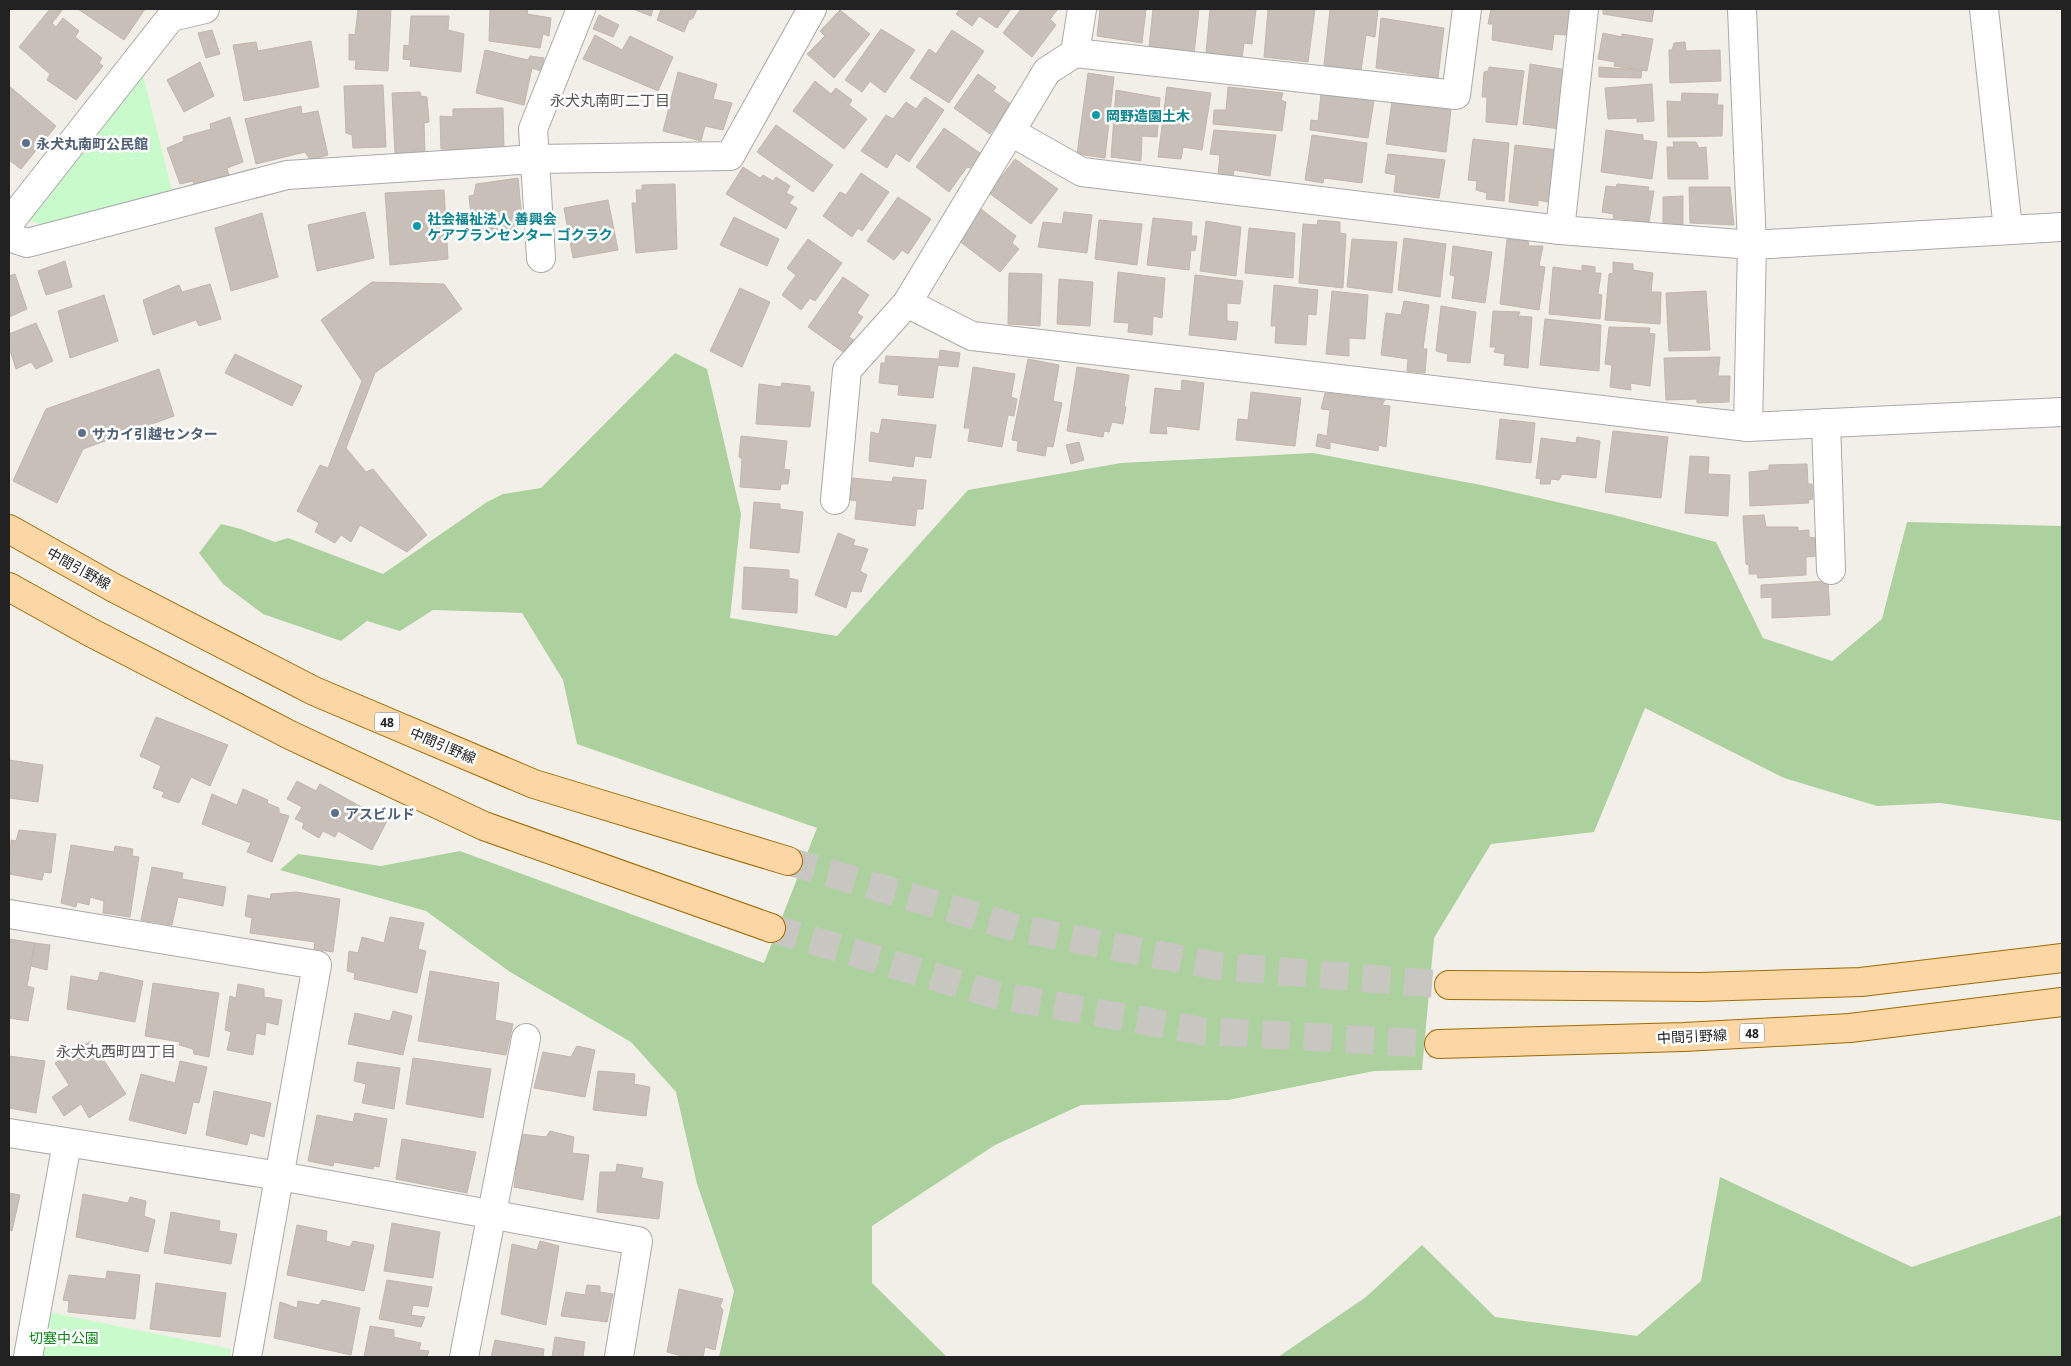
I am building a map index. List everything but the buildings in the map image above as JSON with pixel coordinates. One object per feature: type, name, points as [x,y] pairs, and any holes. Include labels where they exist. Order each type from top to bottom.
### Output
[{"type":"main road","name":"中間引野線","points":[[9,529],[114,588],[314,691],[534,784],[788,861]]},
{"type":"main road","points":[[9,587],[90,632],[290,735],[484,826],[770,928]]},
{"type":"main road","points":[[1449,985],[1700,988],[1861,982],[2062,958]]},
{"type":"main road","name":"中間引野線","points":[[1439,1044],[1684,1037],[1850,1028],[2062,1002]]},
{"type":"street","points":[[9,223],[170,13],[205,9]]},
{"type":"street","points":[[541,258],[533,129],[581,9]]},
{"type":"street","points":[[9,237],[27,243],[286,175],[536,159],[730,156],[812,9]]},
{"type":"street","points":[[1075,53],[1082,9]]},
{"type":"street","points":[[835,500],[847,370],[907,303],[1047,72],[1075,53],[1456,95],[1467,9]]},
{"type":"street","points":[[1560,230],[1584,9]]},
{"type":"street","points":[[1742,9],[1752,245],[1748,427]]},
{"type":"street","points":[[1984,9],[2008,228]]},
{"type":"street","points":[[1011,132],[1082,172],[1560,230],[1752,245],[2062,226]]},
{"type":"street","points":[[907,303],[972,336],[1748,427],[2062,412]]},
{"type":"street","points":[[1826,423],[1831,570]]},
{"type":"street","points":[[9,914],[317,965],[247,1357]]},
{"type":"street","points":[[464,1357],[526,1038]]},
{"type":"street","points":[[9,1133],[280,1176],[638,1241],[619,1357]]},
{"type":"street","points":[[28,1357],[67,1143]]},
{"type":"green space","points":[[143,75],[173,194],[52,227],[26,220]]},
{"type":"green space","points":[[675,353],[707,369],[741,514],[730,618],[837,636],[968,490],[1121,463],[1313,453],[1486,486],[1614,515],[1716,542],[1763,638],[1832,661],[1882,619],[1907,522],[2062,526],[2062,821],[1940,803],[1877,806],[1784,778],[1645,708],[1594,832],[1491,844],[1434,938],[1422,1070],[1374,1071],[1228,1100],[1081,1105],[995,1145],[872,1226],[872,1283],[947,1357],[719,1357],[734,1291],[697,1184],[676,1092],[631,1042],[510,972],[426,911],[280,870],[298,854],[381,866],[460,851],[764,963],[817,828],[577,744],[563,680],[522,613],[433,610],[400,631],[367,621],[341,641],[263,614],[223,584],[199,553],[221,524],[241,529],[275,542],[288,538],[383,574],[487,502],[503,494],[541,488]]},
{"type":"green space","points":[[1720,1177],[1912,1267],[2062,1215],[2062,1357],[1278,1357],[1366,1297],[1422,1245],[1495,1317],[1637,1336],[1701,1281]]},
{"type":"green space","name":"切塞中公園","points":[[48,1312],[231,1349],[230,1357],[40,1357]]},
{"type":"tunnel","points":[[788,861],[1017,928],[1217,966],[1449,985]]},
{"type":"tunnel","points":[[771,928],[996,995],[1202,1031],[1439,1044]]},
{"type":"place","name":"岡野造園土木","points":[[1096,115]]},
{"type":"place","name":"永犬丸南町公民館","points":[[26,143]]},
{"type":"place","name":"社会福祉法人 善興会 ケアプランセンター ゴクラク","points":[[417,226]]},
{"type":"place","name":"サカイ引越センター","points":[[82,433]]},
{"type":"place","name":"アスビルド","points":[[335,813]]},
{"type":"district","name":"永犬丸南町二丁目","points":[[610,100]]},
{"type":"district","name":"永犬丸西町四丁目","points":[[116,1051]]}]
